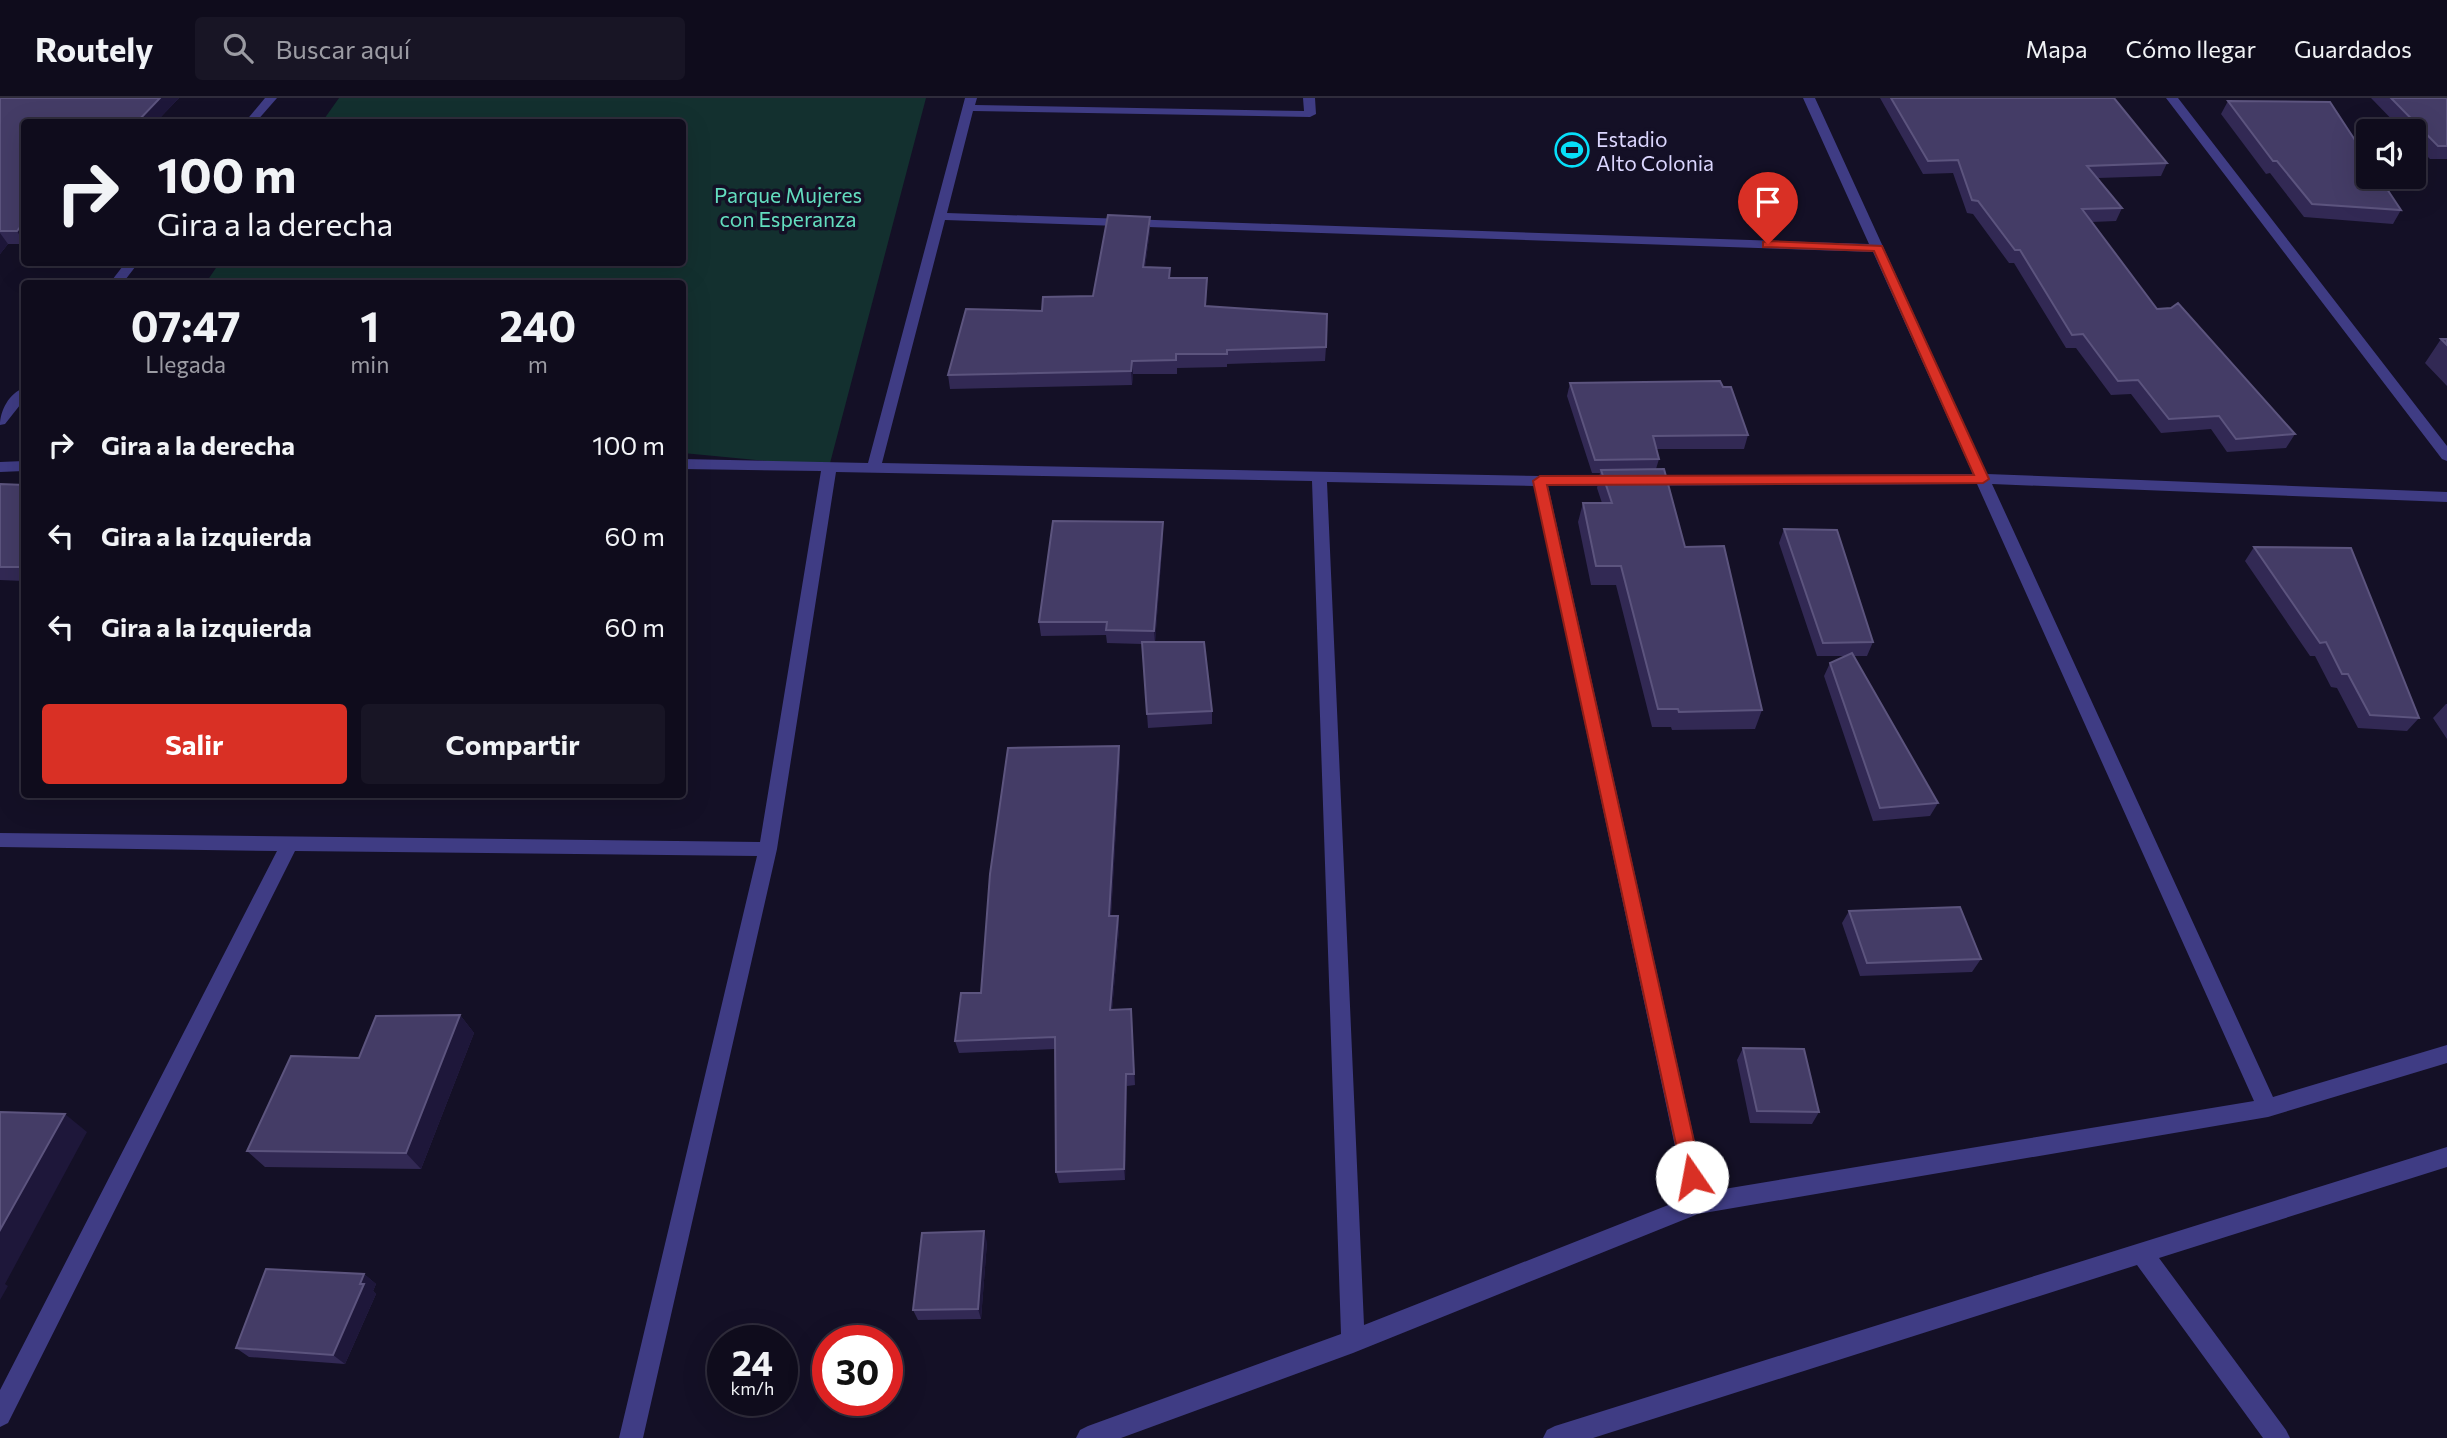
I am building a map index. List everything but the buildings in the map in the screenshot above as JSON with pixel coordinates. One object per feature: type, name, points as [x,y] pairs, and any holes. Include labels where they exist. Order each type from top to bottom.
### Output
[{"type":"street","points":[[253,119],[271,98]]},
{"type":"street","points":[[874,467],[970,103],[1310,114],[1309,98]]},
{"type":"street","points":[[1810,98],[2268,1108]]},
{"type":"street","points":[[2172,98],[2447,456]]},
{"type":"street","points":[[940,216],[1878,248]]},
{"type":"street","points":[[118,280],[130,266]]},
{"type":"street","points":[[0,421],[21,396]]},
{"type":"street","points":[[686,464],[1540,481],[1983,479],[2447,497]]},
{"type":"street","points":[[0,467],[21,466]]},
{"type":"street","points":[[631,1438],[768,849],[829,467]]},
{"type":"street","points":[[1319,476],[1353,1341]]},
{"type":"street","points":[[1540,481],[1698,1204]]},
{"type":"street","points":[[0,840],[768,849]]},
{"type":"street","points":[[0,1415],[289,844]]},
{"type":"street","points":[[1088,1438],[1353,1341],[1698,1204],[2268,1108],[2447,1054]]},
{"type":"street","points":[[1558,1438],[2447,1157]]},
{"type":"street","points":[[2141,1252],[2278,1438]]},
{"type":"green space","name":"Parque Mujeres con Esperanza","points":[[339,98],[926,98],[829,467],[686,453],[686,280],[208,280],[217,266],[686,266],[686,119],[324,119]]},
{"type":"place","name":"Estadio Alto Colonia","points":[[1572,150]]},
{"type":"route","points":[[1692,1177],[1540,481],[1983,479],[1878,248],[1768,244]]}]
